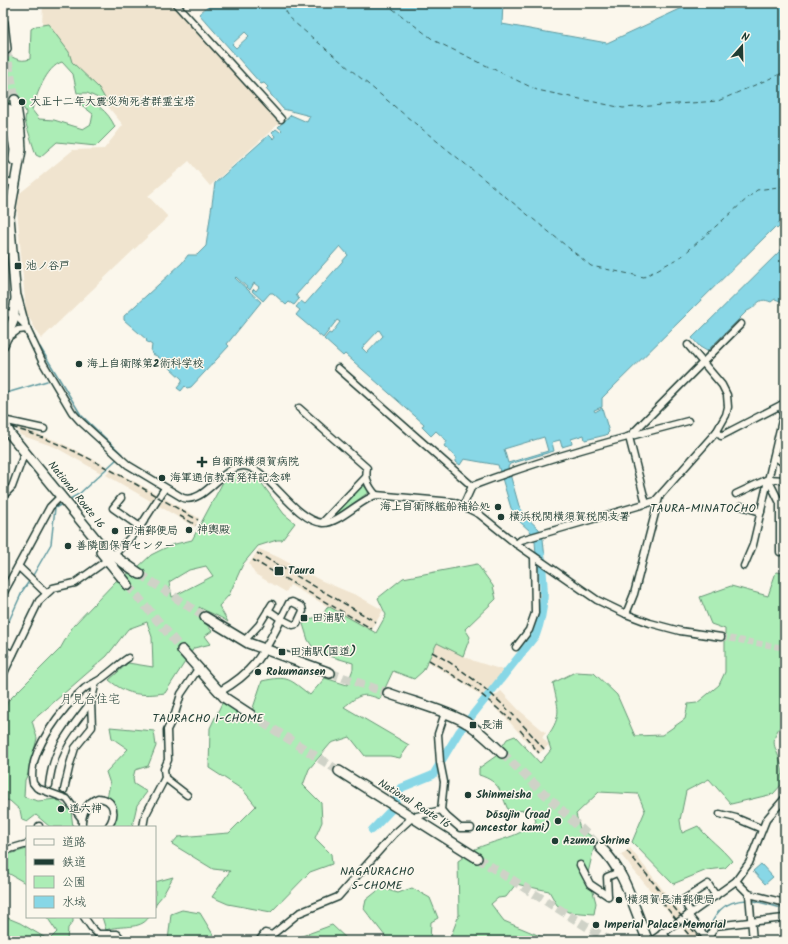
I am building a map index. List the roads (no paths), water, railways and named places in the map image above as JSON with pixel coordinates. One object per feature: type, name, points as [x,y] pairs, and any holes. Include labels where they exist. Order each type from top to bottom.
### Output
[{"type":"highway","points":[[3,24],[6,49]]},
{"type":"highway","points":[[4,338],[10,288],[3,216],[7,181],[14,158],[16,127],[15,100]]},
{"type":"highway","points":[[8,109],[16,127]]},
{"type":"highway","points":[[6,242],[16,288],[8,313]]},
{"type":"highway","name":"National Route 16","points":[[3,420],[10,434],[62,500]]},
{"type":"highway","name":"National Route 16","points":[[3,431],[23,457],[104,549],[128,585]]},
{"type":"highway","name":"National Route 16","points":[[110,558],[140,574]]},
{"type":"highway","points":[[205,617],[244,641],[330,673]]},
{"type":"highway","points":[[182,650],[219,692],[233,704],[251,715]]},
{"type":"highway","points":[[388,693],[445,713],[467,723],[488,738],[502,753]]},
{"type":"highway","name":"National Route 16","points":[[339,771],[477,858]]},
{"type":"highway","points":[[600,846],[613,860],[648,941]]},
{"type":"main road","points":[[219,692],[251,670],[265,649],[281,619]]},
{"type":"street","points":[[175,3],[280,119]]},
{"type":"street","points":[[16,288],[26,327],[43,363],[72,412],[128,466],[183,498],[192,499],[197,497],[230,471],[243,466],[254,470],[306,518],[323,523],[332,521],[365,498],[376,495],[453,502],[480,514],[535,558],[597,600],[626,614],[664,627],[721,637]]},
{"type":"street","points":[[8,313],[26,327]]},
{"type":"street","points":[[629,436],[701,362],[741,324]]},
{"type":"street","points":[[4,338],[26,327]]},
{"type":"street","points":[[516,544],[521,540],[655,501],[717,431],[726,415],[728,406],[727,395],[722,385],[688,345]]},
{"type":"street","points":[[338,368],[472,486]]},
{"type":"street","points":[[717,431],[721,436],[783,404],[783,416],[753,545],[744,566]]},
{"type":"street","points":[[299,408],[367,468],[366,477],[370,488],[376,495]]},
{"type":"street","points":[[3,420],[44,429]]},
{"type":"street","points":[[463,506],[472,486],[500,475],[629,436],[688,422]]},
{"type":"street","points":[[629,436],[646,504]]},
{"type":"street","points":[[774,456],[785,464]]},
{"type":"street","points":[[3,496],[12,487],[23,457]]},
{"type":"street","points":[[323,523],[366,477]]},
{"type":"street","points":[[768,479],[780,503],[783,514],[782,546],[780,552]]},
{"type":"street","points":[[736,494],[768,479],[785,480]]},
{"type":"street","points":[[3,675],[39,601],[46,592],[53,588],[75,583],[110,558],[140,527],[165,488]]},
{"type":"street","points":[[121,498],[113,508],[140,527]]},
{"type":"street","points":[[626,614],[634,594],[659,498]]},
{"type":"street","points":[[3,594],[19,567],[50,507],[62,500]]},
{"type":"street","points":[[741,506],[760,512]]},
{"type":"street","points":[[516,647],[529,630],[536,613],[535,558]]},
{"type":"street","points":[[19,567],[46,592]]},
{"type":"street","points":[[244,641],[254,632],[272,604]]},
{"type":"street","points":[[268,610],[281,619]]},
{"type":"street","points":[[3,650],[13,654]]},
{"type":"street","points":[[82,819],[67,799],[37,788],[33,783],[32,779],[40,746],[46,734],[75,698],[87,686],[96,682],[128,658]]},
{"type":"street","points":[[143,826],[145,816],[165,778],[164,769],[168,760],[167,730],[176,714],[181,694],[198,669]]},
{"type":"street","points":[[64,790],[70,764],[76,748],[92,727],[91,702],[96,682]]},
{"type":"street","points":[[49,785],[50,770],[60,743],[91,702]]},
{"type":"street","points":[[445,713],[438,734],[440,762],[444,782],[442,810],[446,816],[460,828],[471,828]]},
{"type":"street","points":[[165,778],[187,795]]},
{"type":"street","points":[[82,826],[82,819],[90,802],[98,798],[105,799],[112,804],[114,812],[108,826]]},
{"type":"street","points":[[652,941],[662,932],[736,881],[749,863],[766,820],[785,798]]},
{"type":"street","points":[[259,941],[265,932],[272,935],[299,913],[338,897],[394,834],[413,817],[442,810]]},
{"type":"street","points":[[720,814],[736,818],[762,829]]},
{"type":"street","points":[[3,851],[26,844]]},
{"type":"street","points":[[580,865],[590,884],[608,896],[607,877],[619,872]]},
{"type":"street","points":[[736,881],[749,894],[785,903]]},
{"type":"street","points":[[716,896],[708,884],[683,900],[690,914],[708,940],[715,926],[784,918],[785,915]]},
{"type":"street","points":[[749,894],[753,941]]},
{"type":"street","points":[[85,918],[91,928],[98,934],[117,934],[124,941]]},
{"type":"street","points":[[662,932],[669,941]]},
{"type":"water","points":[[207,3],[503,3],[502,24],[607,43],[693,3],[785,3],[785,222],[783,220],[778,223],[780,226],[777,229],[775,227],[602,398],[602,407],[594,410],[595,412],[602,408],[609,432],[606,435],[585,440],[584,435],[571,439],[572,444],[562,447],[560,440],[552,442],[554,451],[510,464],[508,467],[519,506],[526,517],[539,529],[543,539],[545,559],[536,554],[535,542],[531,532],[519,521],[511,508],[498,465],[464,459],[460,465],[456,462],[456,457],[444,446],[447,441],[436,431],[431,436],[422,427],[424,424],[345,354],[343,356],[324,339],[329,333],[331,334],[340,322],[337,320],[323,338],[296,315],[300,310],[296,307],[301,301],[305,304],[348,255],[340,246],[296,295],[299,299],[294,305],[289,302],[286,305],[273,293],[270,293],[263,301],[252,291],[254,289],[256,291],[259,287],[254,283],[250,290],[236,277],[235,278],[261,302],[227,344],[229,346],[191,387],[187,388],[185,386],[181,391],[177,388],[182,382],[182,379],[157,356],[152,354],[152,345],[124,320],[124,316],[182,263],[188,255],[197,255],[206,246],[215,183],[269,135],[273,139],[275,136],[272,133],[276,129],[280,132],[282,130],[278,127],[291,115],[307,122],[310,116],[283,109],[266,89],[268,87],[264,83],[261,84],[199,14],[209,5]],"holes":[[[245,32],[249,36],[236,48],[232,44]],[[379,330],[383,336],[367,353],[362,348]],[[544,437],[548,451],[508,463],[504,449]]]},
{"type":"water","points":[[785,246],[785,303],[775,299],[771,302],[766,300],[760,301],[747,311],[707,351],[700,347],[692,338]]},
{"type":"water","points":[[761,864],[773,877],[765,884],[753,871]]},
{"type":"waterway","points":[[40,347],[81,415],[122,454],[120,456]]},
{"type":"waterway","points":[[3,394],[47,381]]},
{"type":"waterway","points":[[68,500],[79,494],[117,459]]},
{"type":"waterway","points":[[32,577],[51,544],[55,508],[62,504]]},
{"type":"waterway","points":[[396,801],[401,788],[433,775],[459,732],[536,635],[542,614],[544,595],[541,555]]},
{"type":"waterway","points":[[3,634],[23,590],[30,580]]},
{"type":"waterway","points":[[372,830],[391,810]]},
{"type":"waterway","points":[[706,935],[720,910],[731,903],[747,900]]},
{"type":"waterway","points":[[751,900],[785,909]]},
{"type":"waterway","points":[[699,941],[704,937]]},
{"type":"tunnel","points":[[6,49],[15,100]]},
{"type":"tunnel","points":[[3,79],[8,109]]},
{"type":"tunnel","points":[[140,574],[205,617]]},
{"type":"tunnel","points":[[128,585],[182,650]]},
{"type":"tunnel","points":[[721,637],[785,648]]},
{"type":"tunnel","points":[[330,673],[388,693]]},
{"type":"tunnel","points":[[251,715],[339,771]]},
{"type":"tunnel","points":[[502,753],[600,847]]},
{"type":"tunnel","points":[[477,858],[610,941]]},
{"type":"railway","points":[[3,425],[55,443],[104,466],[198,520]]},
{"type":"railway","points":[[180,516],[196,525]]},
{"type":"railway","points":[[257,553],[376,622]]},
{"type":"railway","points":[[253,560],[372,629]]},
{"type":"railway","points":[[432,652],[479,683],[519,721],[544,749]]},
{"type":"railway","points":[[429,660],[475,689],[511,720]]},
{"type":"railway","points":[[520,730],[539,753]]},
{"type":"railway","points":[[627,851],[702,941]]},
{"type":"railway","points":[[656,895],[694,941]]},
{"type":"place","name":"大正十二年大震災殉死者群霊宝塔","points":[[22,102]]},
{"type":"place","name":"池ノ谷戸","points":[[18,266]]},
{"type":"place","name":"海上自衛隊第2術科学校","points":[[79,364]]},
{"type":"place","name":"自衛隊横須賀病院","points":[[202,462]]},
{"type":"place","name":"海軍通信教育発祥記念碑","points":[[162,478]]},
{"type":"place","name":"海上自衛隊艦船補給処","points":[[498,507]]},
{"type":"place","name":"横浜税関横須賀税関支署","points":[[501,517]]},
{"type":"place","name":"神輿殿","points":[[189,530]]},
{"type":"place","name":"田浦郵便局","points":[[115,531]]},
{"type":"place","name":"善隣園保育センター","points":[[68,546]]},
{"type":"place","name":"Taura","points":[[279,571]]},
{"type":"place","name":"田浦駅","points":[[304,618]]},
{"type":"place","name":"田浦駅(国道)","points":[[282,652]]},
{"type":"place","name":"Rokumansen","points":[[258,672]]},
{"type":"place","name":"長浦","points":[[473,725]]},
{"type":"place","name":"Shinmeisha","points":[[468,795]]},
{"type":"place","name":"道六神","points":[[61,809]]},
{"type":"place","name":"Dōsojin (road ancestor kami)","points":[[558,821]]},
{"type":"place","name":"Azuma Shrine","points":[[555,841]]},
{"type":"place","name":"横須賀長浦郵便局","points":[[619,900]]},
{"type":"place","name":"Imperial Palace Memorial","points":[[596,925]]},
{"type":"district","name":"TAURA-MINATOCHO","points":[[703,508]]},
{"type":"district","name":"月見台住宅","points":[[90,699]]},
{"type":"district","name":"TAURACHO 1-CHOME","points":[[208,718]]},
{"type":"district","name":"NAGAURACHO 5-CHOME","points":[[377,878]]}]
